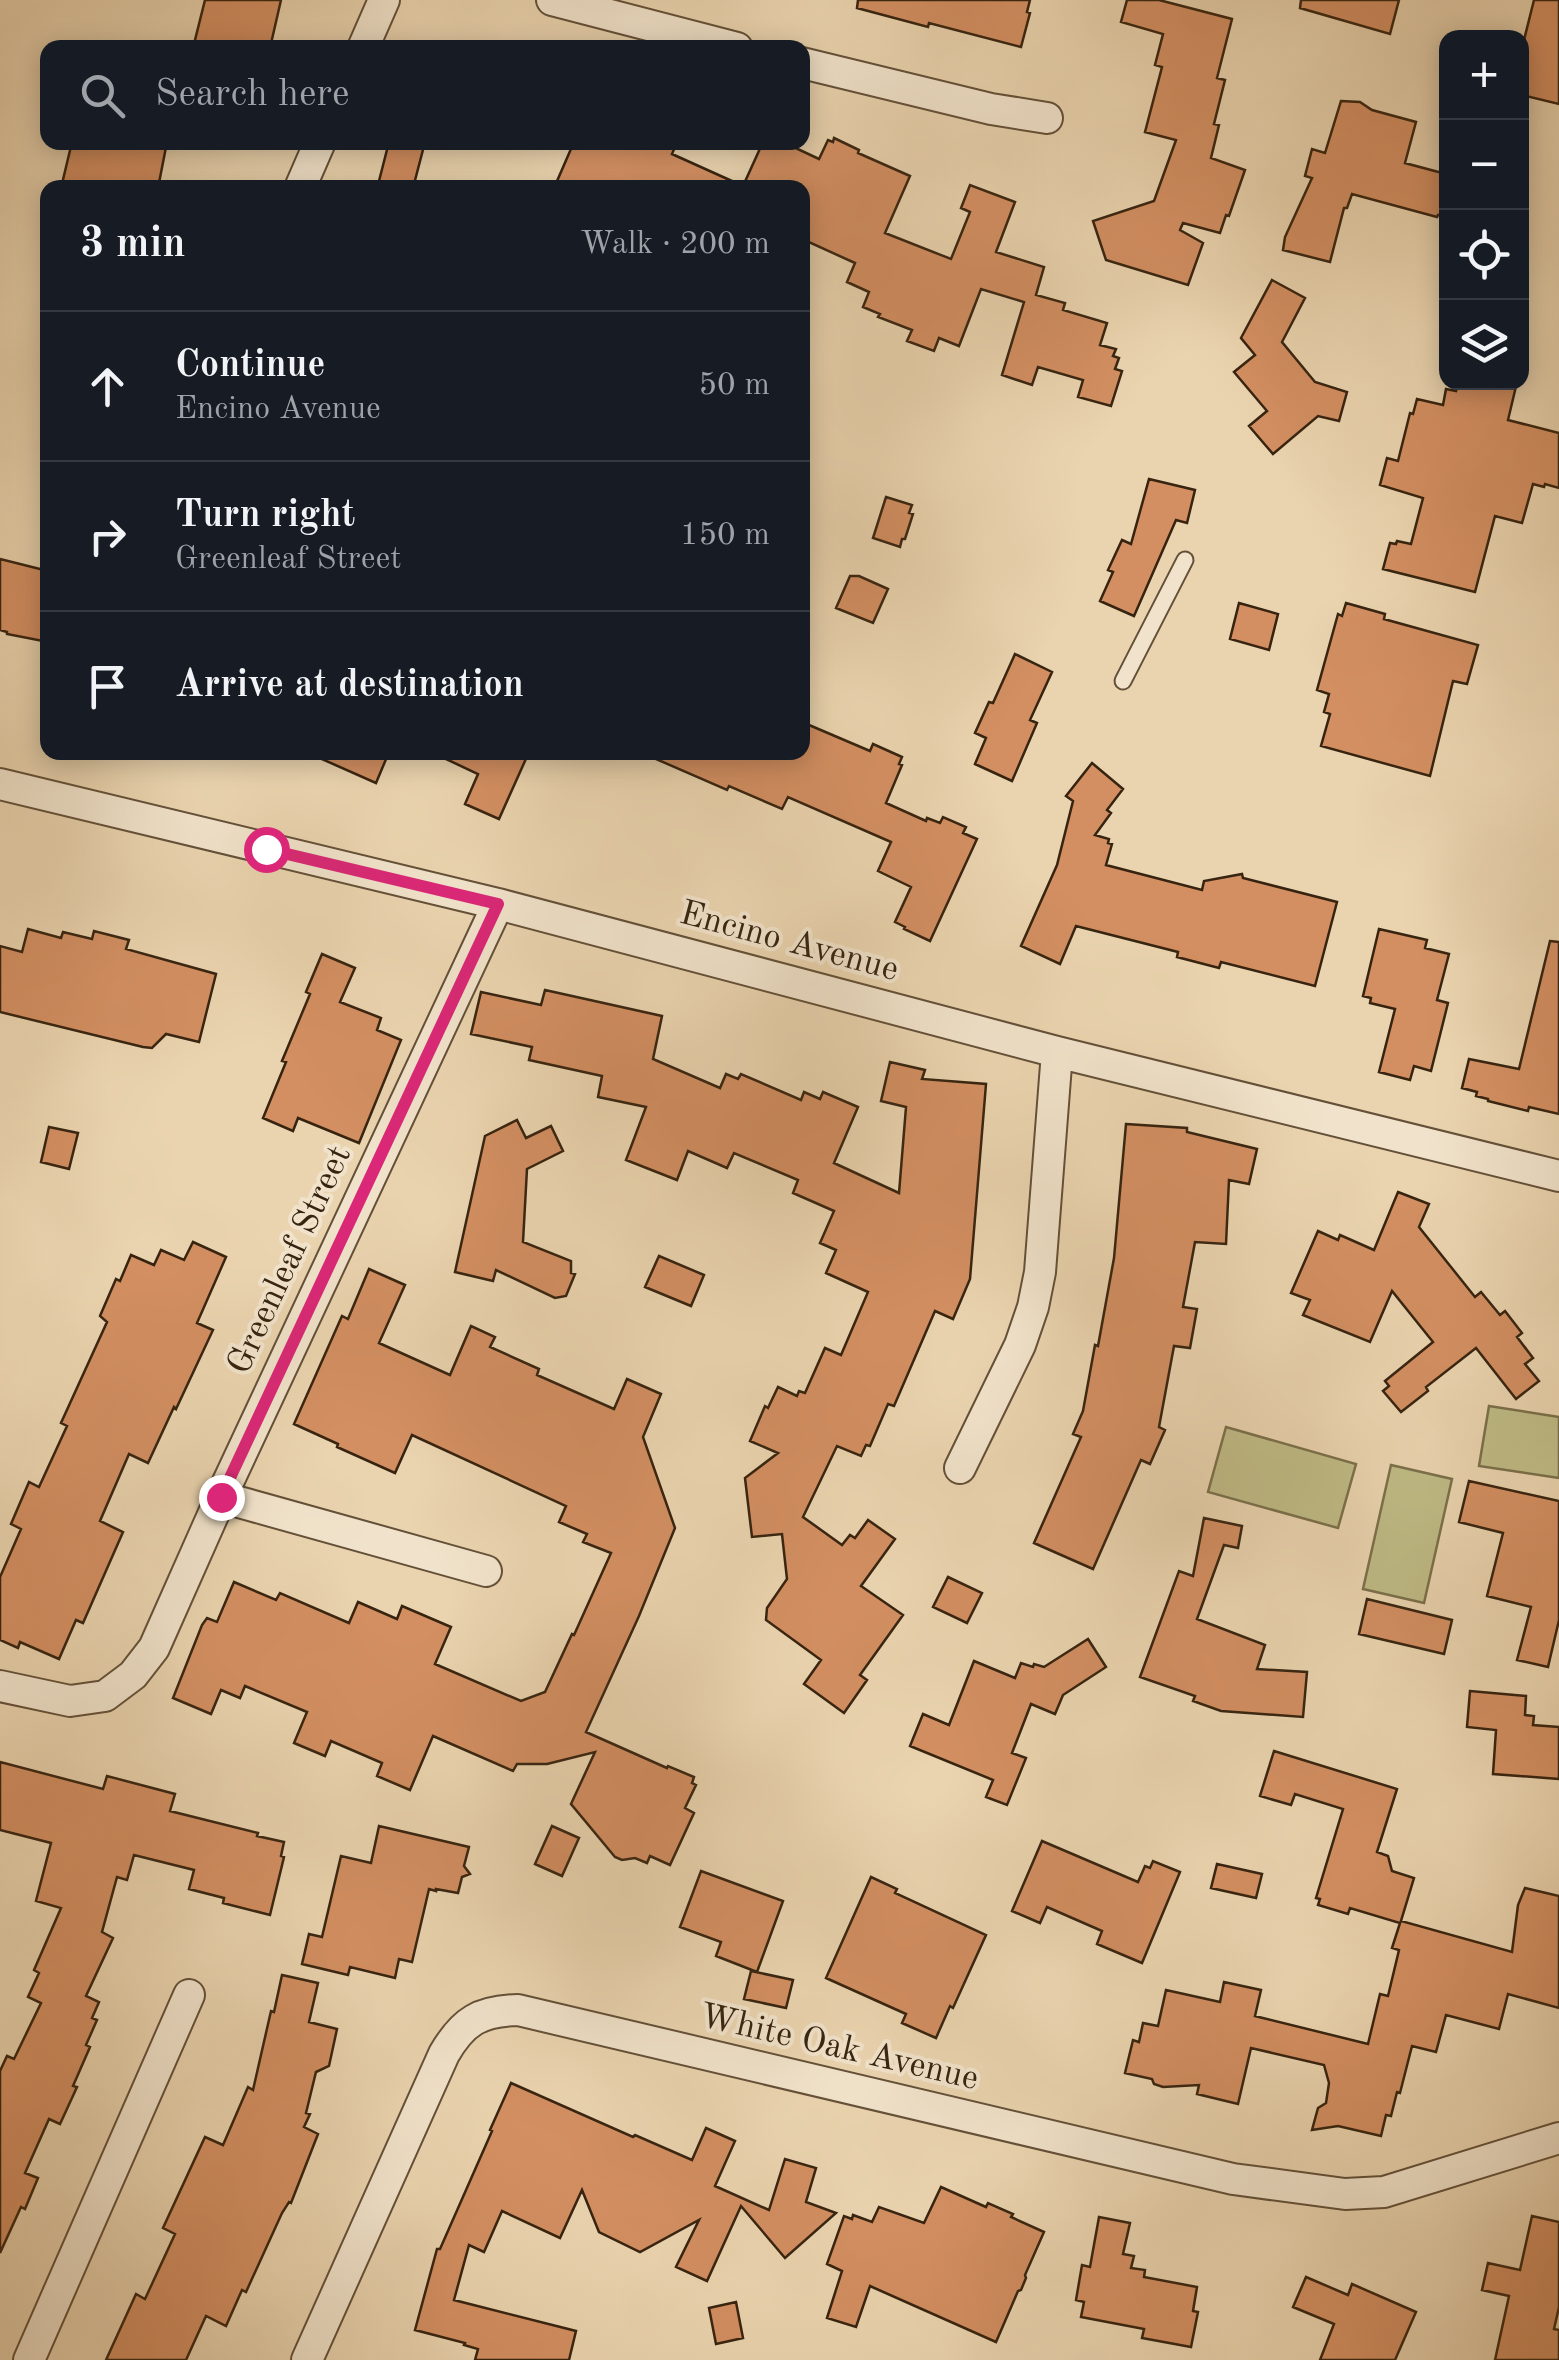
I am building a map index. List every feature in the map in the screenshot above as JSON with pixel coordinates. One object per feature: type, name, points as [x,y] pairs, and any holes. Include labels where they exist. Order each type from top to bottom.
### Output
[{"type":"street","points":[[366,40],[384,0]]},
{"type":"street","points":[[552,0],[706,40]]},
{"type":"street","points":[[810,66],[991,109],[1048,118]]},
{"type":"street","points":[[303,180],[317,150]]},
{"type":"street","name":"Encino Avenue","points":[[0,784],[498,904],[1057,1052],[1559,1176]]},
{"type":"street","name":"Greenleaf Street","points":[[0,1686],[70,1702],[104,1696],[134,1675],[154,1648],[498,904]]},
{"type":"street","points":[[960,1468],[1020,1345],[1033,1308],[1040,1272],[1057,1052]]},
{"type":"street","points":[[221,1497],[486,1571]]},
{"type":"street","points":[[29,2360],[189,1995]]},
{"type":"street","name":"White Oak Avenue","points":[[307,2360],[444,2054],[455,2035],[471,2021],[494,2010],[518,2010],[1233,2179],[1282,2187],[1345,2194],[1384,2192],[1559,2138]]},
{"type":"lane","points":[[1122,681],[1184,560]]},
{"type":"shaded area","points":[[1489,1406],[1559,1417],[1559,1478],[1479,1466]]},
{"type":"shaded area","points":[[1226,1427],[1356,1464],[1338,1528],[1208,1492]]},
{"type":"shaded area","points":[[1391,1465],[1452,1479],[1424,1603],[1363,1589]]},
{"type":"building","points":[[205,0],[281,0],[272,40],[195,40]]},
{"type":"building","points":[[858,0],[1030,0],[1030,13],[1021,47],[857,8]]},
{"type":"building","points":[[1127,0],[1159,0],[1232,19],[1217,78],[1225,80],[1214,124],[1219,125],[1211,158],[1245,170],[1220,233],[1183,223],[1180,230],[1203,243],[1188,285],[1106,260],[1093,221],[1154,201],[1176,140],[1145,132],[1162,67],[1155,65],[1163,34],[1121,22]]},
{"type":"building","points":[[1301,0],[1399,0],[1390,34],[1300,8]]},
{"type":"building","points":[[1534,0],[1559,0],[1559,104],[1529,97],[1526,30]]},
{"type":"building","points":[[1341,101],[1360,102],[1372,110],[1416,122],[1405,163],[1439,172],[1439,215],[1352,194],[1344,208],[1330,262],[1283,250],[1285,237],[1312,178],[1305,176],[1312,149],[1325,153]]},
{"type":"building","points":[[834,138],[910,176],[885,233],[951,259],[970,212],[961,208],[970,185],[1015,202],[996,252],[1044,267],[1036,295],[1065,303],[1063,310],[1107,323],[1100,345],[1116,349],[1113,356],[1119,358],[1115,369],[1122,371],[1111,406],[1078,397],[1083,380],[1038,367],[1032,385],[1002,375],[1024,302],[981,289],[959,346],[939,338],[934,351],[907,341],[912,330],[863,307],[869,292],[847,282],[855,263],[810,243],[810,180],[746,180],[759,150],[800,150],[819,159],[828,140],[833,142]]},
{"type":"building","points":[[70,150],[165,150],[160,180],[63,180]]},
{"type":"building","points":[[387,150],[423,150],[415,180],[379,180]]},
{"type":"building","points":[[571,150],[674,150],[672,154],[730,180],[557,180]]},
{"type":"building","points":[[1272,280],[1305,298],[1282,342],[1315,382],[1347,392],[1339,421],[1318,416],[1273,454],[1249,426],[1267,411],[1234,372],[1255,355],[1241,338]]},
{"type":"building","points":[[1446,390],[1515,390],[1508,420],[1559,433],[1559,488],[1533,484],[1522,523],[1495,516],[1475,592],[1383,569],[1390,543],[1411,544],[1423,498],[1380,485],[1387,458],[1398,461],[1417,399],[1443,405]]},
{"type":"building","points":[[1149,479],[1195,490],[1187,523],[1176,520],[1134,616],[1100,601],[1122,540],[1131,544]]},
{"type":"building","points":[[886,497],[912,505],[909,513],[913,514],[900,547],[873,538]]},
{"type":"building","points":[[0,559],[40,569],[40,640],[0,630]]},
{"type":"building","points":[[850,576],[888,589],[873,623],[836,608]]},
{"type":"building","points":[[1239,603],[1278,614],[1269,650],[1230,639]]},
{"type":"building","points":[[1346,603],[1385,614],[1384,619],[1478,645],[1467,684],[1453,681],[1430,776],[1321,746],[1330,714],[1324,712],[1329,694],[1317,690],[1338,614],[1342,616]]},
{"type":"building","points":[[1015,654],[1052,672],[1030,720],[1037,723],[1012,781],[975,764],[986,738],[975,733]]},
{"type":"building","points":[[810,725],[870,751],[873,744],[902,757],[886,803],[926,821],[927,818],[940,823],[943,817],[966,827],[963,833],[977,839],[930,941],[895,922],[911,887],[878,871],[891,842],[788,797],[782,809],[729,786],[727,790],[658,760],[810,760]]},
{"type":"building","points":[[324,760],[386,760],[376,783]]},
{"type":"building","points":[[448,760],[525,760],[499,819],[465,804],[478,774]]},
{"type":"building","points":[[1092,763],[1123,789],[1095,835],[1109,839],[1112,844],[1106,865],[1202,890],[1204,881],[1242,874],[1243,878],[1337,902],[1315,986],[1221,962],[1219,968],[1177,957],[1178,952],[1076,926],[1060,964],[1021,946],[1057,865],[1073,801],[1066,796]]},
{"type":"building","points":[[28,929],[61,938],[63,932],[92,939],[94,931],[129,940],[126,949],[216,974],[199,1042],[166,1034],[152,1048],[143,1047],[0,1012],[0,946],[22,952]]},
{"type":"building","points":[[1379,929],[1427,940],[1425,948],[1449,954],[1437,1000],[1448,1003],[1431,1071],[1414,1066],[1410,1080],[1379,1072],[1395,1009],[1370,1003],[1371,998],[1363,996]]},
{"type":"building","points":[[1550,941],[1559,942],[1559,1114],[1488,1101],[1476,1096],[1477,1092],[1462,1088],[1469,1059],[1519,1069]]},
{"type":"building","points":[[322,954],[355,968],[340,1002],[381,1018],[377,1030],[401,1040],[359,1143],[298,1118],[293,1131],[263,1118]]},
{"type":"building","points":[[545,990],[662,1016],[653,1059],[720,1088],[726,1074],[738,1079],[741,1074],[801,1100],[804,1092],[820,1099],[823,1092],[858,1107],[834,1163],[899,1193],[906,1107],[881,1101],[890,1062],[925,1070],[922,1079],[986,1084],[970,1279],[953,1319],[935,1311],[894,1406],[888,1404],[870,1446],[866,1445],[861,1456],[837,1446],[803,1517],[842,1545],[850,1535],[855,1538],[868,1520],[895,1539],[861,1586],[903,1615],[860,1675],[867,1680],[844,1713],[804,1684],[821,1660],[766,1620],[767,1608],[787,1579],[782,1534],[752,1537],[745,1478],[778,1453],[750,1441],[765,1406],[768,1408],[778,1387],[797,1396],[799,1391],[805,1393],[825,1348],[841,1355],[868,1292],[826,1273],[836,1250],[820,1243],[834,1211],[793,1193],[798,1180],[734,1153],[727,1168],[688,1151],[677,1180],[626,1160],[646,1107],[598,1097],[602,1076],[529,1060],[532,1047],[471,1034],[481,992],[541,1005]]},
{"type":"building","points":[[517,1120],[526,1138],[551,1126],[563,1151],[527,1169],[523,1242],[571,1261],[571,1273],[575,1274],[566,1296],[555,1298],[496,1270],[493,1281],[455,1272],[485,1136]]},
{"type":"building","points":[[1126,1124],[1187,1128],[1187,1132],[1257,1149],[1249,1184],[1229,1180],[1226,1244],[1195,1242],[1183,1307],[1197,1309],[1190,1348],[1174,1346],[1159,1427],[1165,1430],[1150,1464],[1141,1460],[1093,1569],[1034,1543],[1081,1437],[1073,1434],[1083,1411],[1114,1258]]},
{"type":"building","points":[[49,1127],[78,1133],[69,1169],[41,1162]]},
{"type":"building","points":[[1398,1192],[1429,1204],[1419,1227],[1475,1297],[1481,1292],[1500,1315],[1505,1311],[1522,1333],[1517,1337],[1533,1358],[1525,1364],[1539,1381],[1516,1399],[1476,1348],[1401,1412],[1383,1391],[1389,1386],[1385,1381],[1433,1342],[1392,1291],[1370,1342],[1303,1315],[1310,1300],[1291,1293],[1318,1231],[1338,1240],[1340,1235],[1374,1250]]},
{"type":"building","points":[[193,1242],[226,1257],[197,1323],[213,1330],[148,1463],[129,1454],[100,1521],[123,1532],[83,1623],[76,1620],[59,1659],[20,1642],[18,1648],[0,1640],[0,1577],[21,1529],[11,1524],[29,1482],[39,1487],[67,1426],[61,1423],[107,1322],[100,1316],[116,1279],[120,1281],[131,1255],[154,1265],[161,1250],[184,1260]]},
{"type":"building","points":[[659,1256],[704,1275],[691,1306],[645,1287]]},
{"type":"building","points":[[369,1269],[405,1285],[379,1343],[450,1375],[471,1326],[495,1337],[490,1347],[539,1369],[537,1375],[614,1409],[627,1379],[661,1394],[643,1437],[675,1528],[586,1732],[694,1777],[692,1783],[696,1785],[685,1808],[694,1813],[670,1865],[650,1856],[647,1863],[615,1857],[571,1804],[595,1752],[547,1764],[517,1764],[513,1771],[433,1736],[410,1790],[377,1776],[382,1763],[331,1741],[325,1756],[294,1743],[307,1712],[245,1686],[240,1698],[221,1690],[211,1714],[173,1698],[202,1625],[207,1618],[217,1622],[234,1582],[276,1600],[280,1593],[349,1623],[358,1602],[397,1619],[402,1606],[451,1627],[435,1664],[521,1701],[545,1692],[574,1635],[611,1553],[583,1542],[587,1534],[559,1522],[566,1506],[412,1435],[395,1473],[294,1424],[342,1316],[348,1319]]},
{"type":"building","points":[[1469,1481],[1559,1501],[1559,1620],[1548,1667],[1517,1660],[1531,1607],[1487,1596],[1503,1533],[1459,1522]]},
{"type":"building","points":[[1204,1518],[1242,1526],[1238,1548],[1224,1545],[1197,1619],[1265,1645],[1257,1669],[1307,1672],[1303,1717],[1221,1711],[1193,1701],[1195,1696],[1140,1677],[1179,1571],[1193,1576]]},
{"type":"building","points":[[948,1577],[982,1593],[967,1623],[933,1607]]},
{"type":"building","points":[[1367,1599],[1452,1620],[1444,1654],[1359,1634]]},
{"type":"building","points":[[1088,1639],[1106,1667],[1063,1695],[1055,1714],[1031,1704],[1012,1753],[1026,1758],[1007,1805],[986,1797],[993,1780],[910,1746],[923,1714],[949,1725],[974,1661],[1015,1678],[1021,1663],[1044,1667]]},
{"type":"building","points":[[1470,1691],[1526,1696],[1525,1715],[1534,1716],[1533,1725],[1559,1727],[1559,1779],[1493,1774],[1496,1730],[1467,1727]]},
{"type":"building","points":[[1274,1751],[1397,1789],[1377,1852],[1388,1856],[1392,1871],[1414,1878],[1401,1921],[1512,1952],[1518,1905],[1525,1888],[1559,1896],[1559,2008],[1508,1994],[1499,2029],[1446,2015],[1436,2052],[1412,2046],[1400,2093],[1397,2092],[1391,2116],[1386,2115],[1381,2136],[1338,2126],[1312,2130],[1318,2108],[1326,2103],[1329,2083],[1324,2065],[1251,2048],[1238,2104],[1197,2094],[1199,2085],[1163,2087],[1152,2079],[1125,2073],[1133,2040],[1139,2042],[1143,2023],[1158,2026],[1166,1990],[1220,2002],[1224,1982],[1261,1990],[1255,2016],[1368,2044],[1380,1994],[1388,1996],[1399,1950],[1392,1948],[1400,1923],[1350,1908],[1348,1914],[1318,1905],[1320,1899],[1316,1898],[1343,1809],[1295,1794],[1291,1805],[1260,1796]]},
{"type":"building","points":[[0,1762],[103,1789],[107,1776],[175,1794],[170,1811],[284,1842],[284,1857],[270,1915],[189,1889],[194,1870],[134,1855],[127,1880],[117,1877],[102,1932],[113,1938],[86,1996],[99,2002],[92,2018],[97,2020],[86,2045],[90,2047],[60,2124],[49,2119],[25,2173],[38,2178],[0,2253],[0,2071],[7,2056],[14,2059],[41,2003],[28,1997],[39,1973],[34,1970],[61,1908],[36,1901],[51,1843],[0,1830]]},
{"type":"building","points":[[379,1826],[469,1847],[464,1866],[470,1874],[462,1877],[458,1893],[429,1889],[412,1962],[399,1959],[395,1978],[350,1967],[348,1975],[302,1964],[309,1934],[322,1937],[341,1856],[371,1863]]},
{"type":"building","points":[[552,1826],[579,1838],[562,1876],[535,1864]]},
{"type":"building","points":[[1042,1841],[1138,1882],[1145,1866],[1150,1868],[1153,1861],[1180,1872],[1142,1963],[1097,1944],[1102,1931],[1047,1907],[1040,1923],[1012,1911]]},
{"type":"building","points":[[1217,1864],[1262,1874],[1256,1898],[1211,1888]]},
{"type":"building","points":[[701,1871],[783,1901],[757,1972],[716,1956],[721,1942],[680,1927]]},
{"type":"building","points":[[871,1877],[897,1889],[895,1893],[986,1935],[936,2038],[902,2023],[906,2014],[826,1978]]},
{"type":"building","points":[[751,1971],[793,1980],[786,2008],[744,1999]]},
{"type":"building","points":[[282,1975],[318,1983],[309,2022],[337,2029],[329,2066],[316,2072],[306,2113],[310,2114],[304,2127],[318,2134],[291,2203],[282,2213],[226,2326],[206,2316],[186,2360],[106,2360],[136,2294],[145,2299],[175,2234],[163,2228],[205,2137],[223,2145],[248,2087],[253,2090]]},
{"type":"building","points":[[511,2083],[692,2160],[706,2128],[735,2141],[715,2186],[769,2210],[785,2159],[816,2168],[806,2202],[836,2213],[785,2258],[741,2206],[707,2281],[676,2267],[699,2220],[640,2252],[599,2232],[582,2190],[560,2238],[502,2211],[484,2252],[469,2245],[454,2300],[576,2331],[569,2360],[475,2360],[478,2349],[415,2330],[437,2249]]},
{"type":"building","points":[[941,2187],[986,2207],[988,2203],[1044,2232],[996,2342],[870,2286],[856,2327],[827,2318],[842,2271],[827,2264],[844,2216],[872,2222],[879,2207],[924,2223]]},
{"type":"building","points":[[1532,2216],[1559,2222],[1559,2307],[1554,2329],[1559,2330],[1559,2360],[1495,2360],[1509,2296],[1482,2290],[1488,2263],[1520,2270]]},
{"type":"building","points":[[1099,2217],[1130,2223],[1123,2254],[1134,2256],[1131,2268],[1145,2270],[1144,2277],[1197,2287],[1193,2311],[1198,2312],[1191,2347],[1142,2338],[1144,2329],[1081,2317],[1084,2302],[1076,2300],[1082,2265],[1090,2267]]},
{"type":"building","points":[[1306,2277],[1348,2295],[1352,2284],[1416,2312],[1395,2360],[1320,2360],[1334,2324],[1293,2307]]},
{"type":"building","points":[[736,2302],[743,2338],[716,2344],[709,2308]]},
{"type":"route","points":[[221,1497],[498,904],[266,849]]}]
